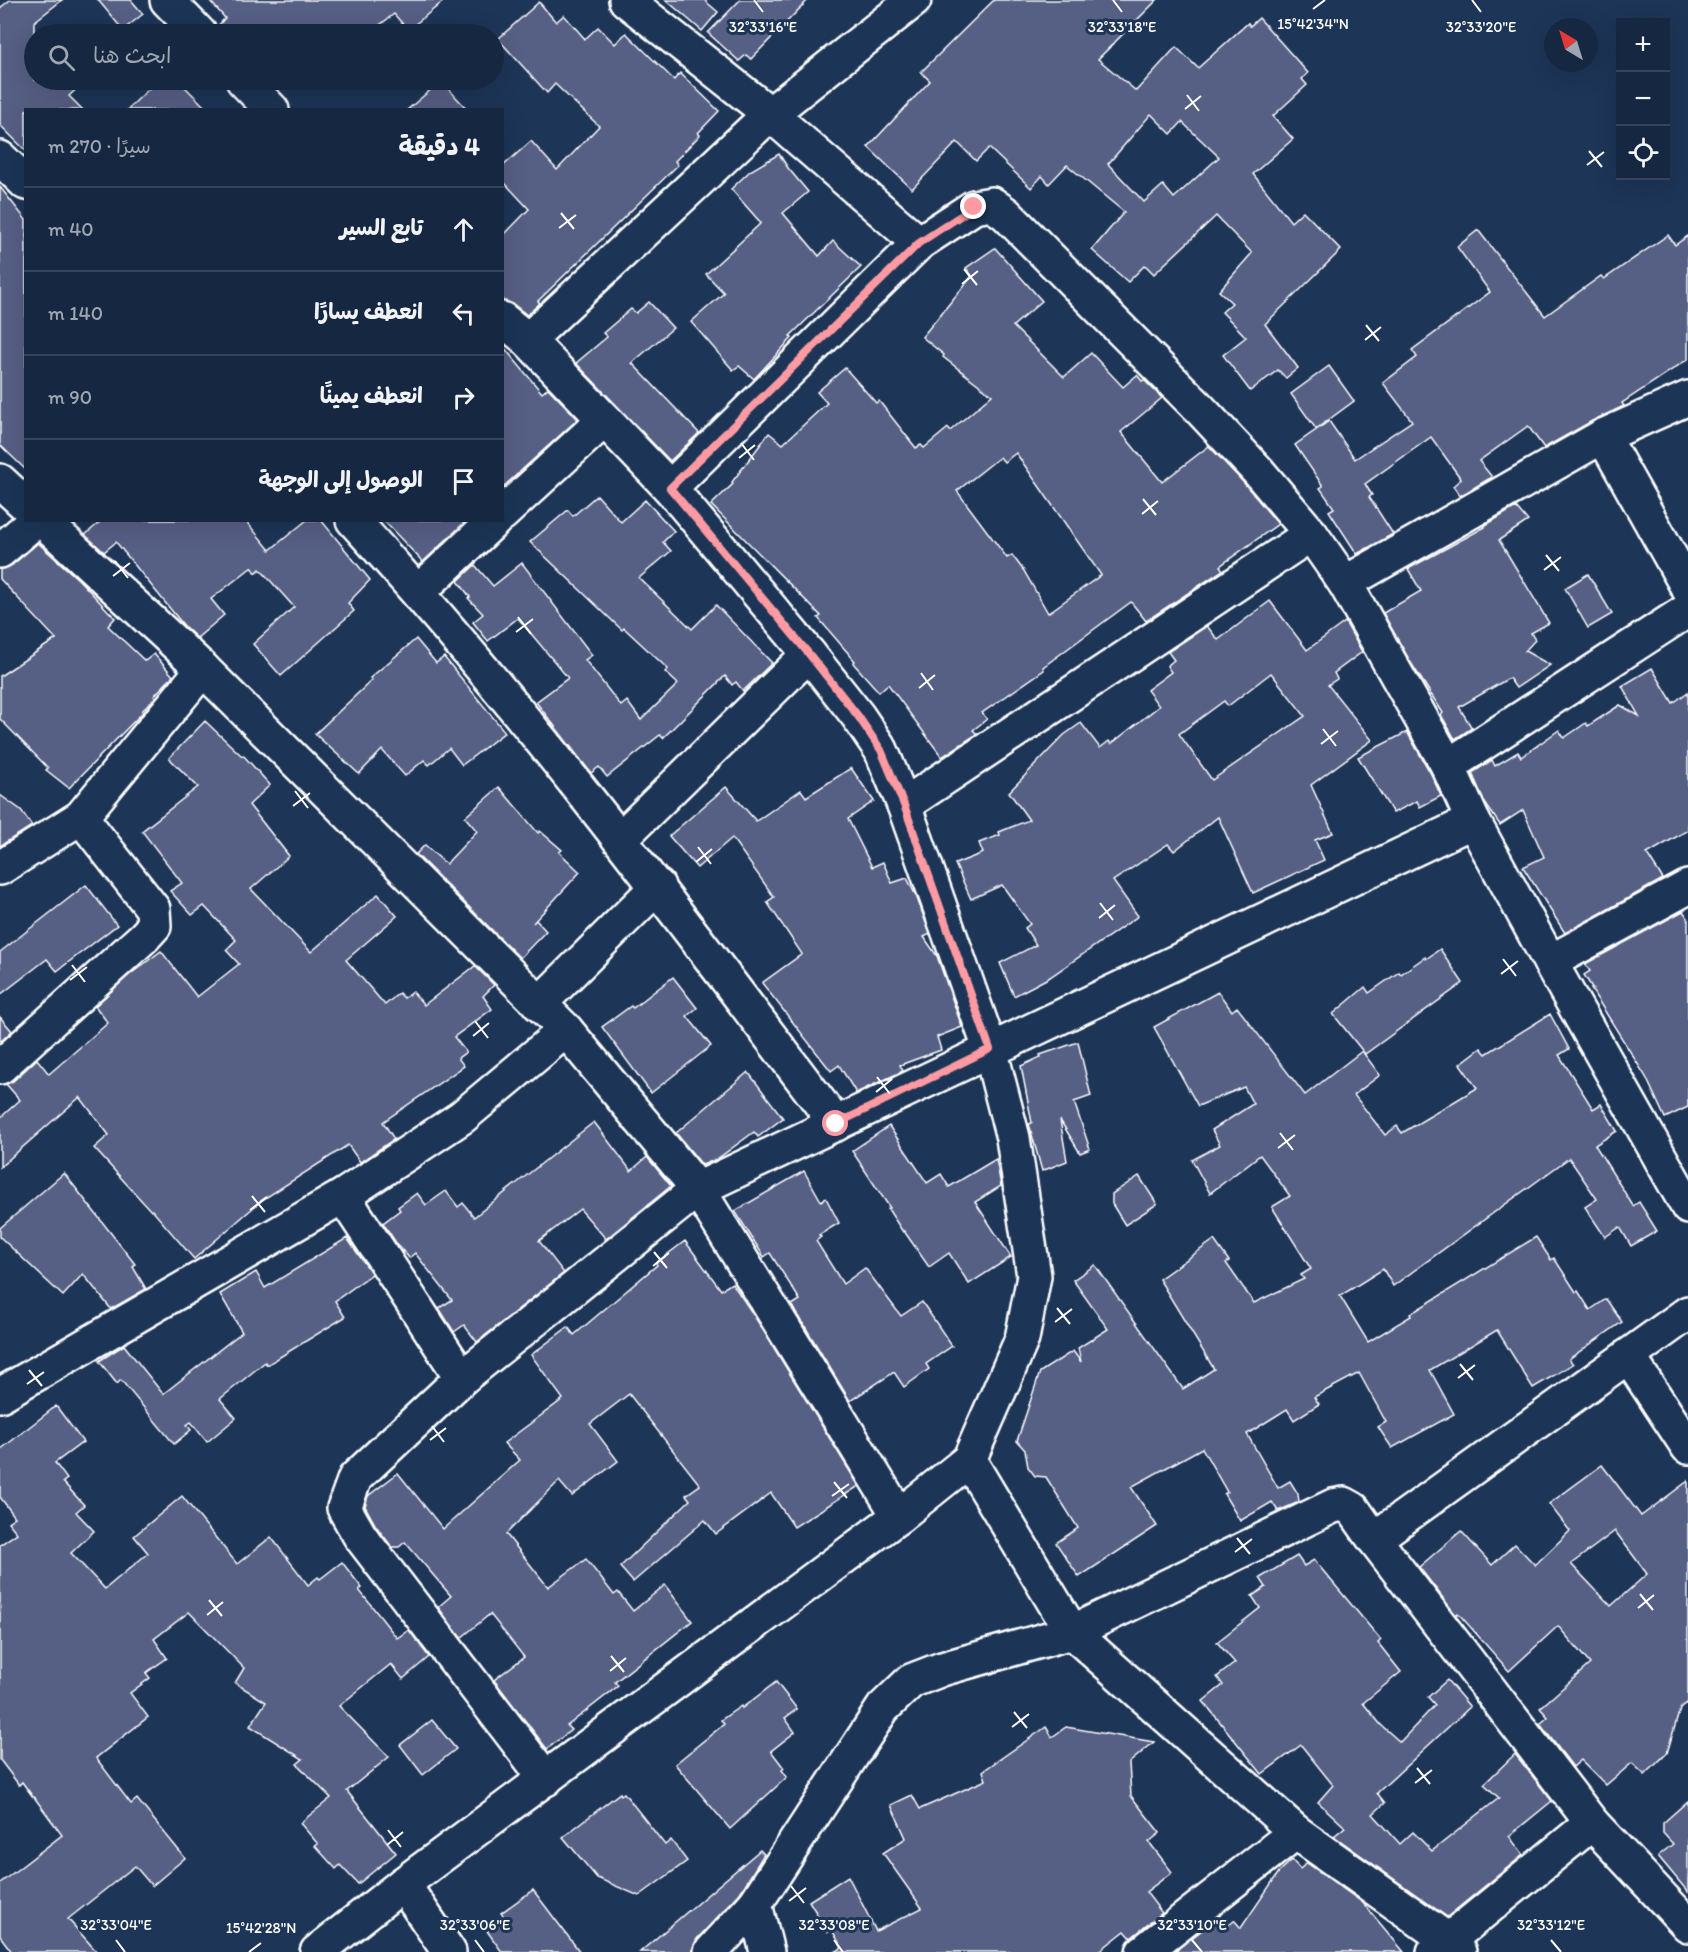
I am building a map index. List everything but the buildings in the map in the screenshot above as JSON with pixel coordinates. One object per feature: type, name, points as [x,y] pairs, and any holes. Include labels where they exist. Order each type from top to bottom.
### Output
[{"type":"street","points":[[167,0],[190,24]]},
{"type":"street","points":[[626,0],[770,114],[919,243]]},
{"type":"street","points":[[528,340],[770,114],[914,0]]},
{"type":"street","points":[[253,90],[270,108]]},
{"type":"street","points":[[0,158],[24,181]]},
{"type":"street","points":[[670,488],[919,243],[974,207],[992,204],[1006,214],[1207,417],[1258,471],[1311,534],[1345,583],[1448,766],[1473,821],[1688,1207]]},
{"type":"street","points":[[317,1952],[403,1884],[899,1516],[969,1460],[1022,1339],[1034,1276],[1013,1138],[990,1049],[904,805],[881,750],[858,716],[809,654],[670,488],[528,340],[504,322]]},
{"type":"street","points":[[1345,583],[1604,436],[1688,398]]},
{"type":"street","points":[[504,512],[604,420]]},
{"type":"street","points":[[1604,436],[1688,588]]},
{"type":"street","points":[[0,481],[24,503]]},
{"type":"street","points":[[0,551],[34,522]]},
{"type":"street","points":[[44,522],[203,669],[566,1030],[698,1189],[899,1516]]},
{"type":"street","points":[[355,522],[418,592],[658,886],[836,1124]]},
{"type":"street","points":[[418,592],[493,522]]},
{"type":"street","points":[[904,805],[1311,534]]},
{"type":"street","points":[[1448,766],[1688,610]]},
{"type":"street","points":[[620,839],[809,654]]},
{"type":"street","points":[[0,868],[81,817],[203,669]]},
{"type":"street","points":[[0,1067],[154,926],[153,909],[81,817]]},
{"type":"street","points":[[546,1779],[360,1536],[344,1508],[355,1478],[462,1378],[698,1189],[1473,821]]},
{"type":"street","points":[[539,1004],[658,886]]},
{"type":"street","points":[[1550,962],[1688,887]]},
{"type":"street","points":[[0,1395],[343,1196],[462,1117],[566,1030]]},
{"type":"street","points":[[343,1196],[462,1378]]},
{"type":"street","points":[[1374,1539],[1688,1313]]},
{"type":"street","points":[[1628,1356],[1688,1448]]},
{"type":"street","points":[[969,1460],[1072,1632],[1296,1832],[1447,1948],[1592,1823]]},
{"type":"street","points":[[711,1952],[755,1904],[883,1708],[911,1681],[942,1669],[1072,1632],[1333,1506],[1344,1504],[1353,1509],[1592,1823],[1688,1925]]},
{"type":"street","points":[[1143,1952],[1296,1832]]},
{"type":"street","points":[[403,1884],[449,1952]]},
{"type":"street","points":[[755,1904],[766,1952]]},
{"type":"route","points":[[836,1124],[990,1049],[904,805],[881,750],[858,716],[809,654],[670,488],[919,243],[974,207]]}]
